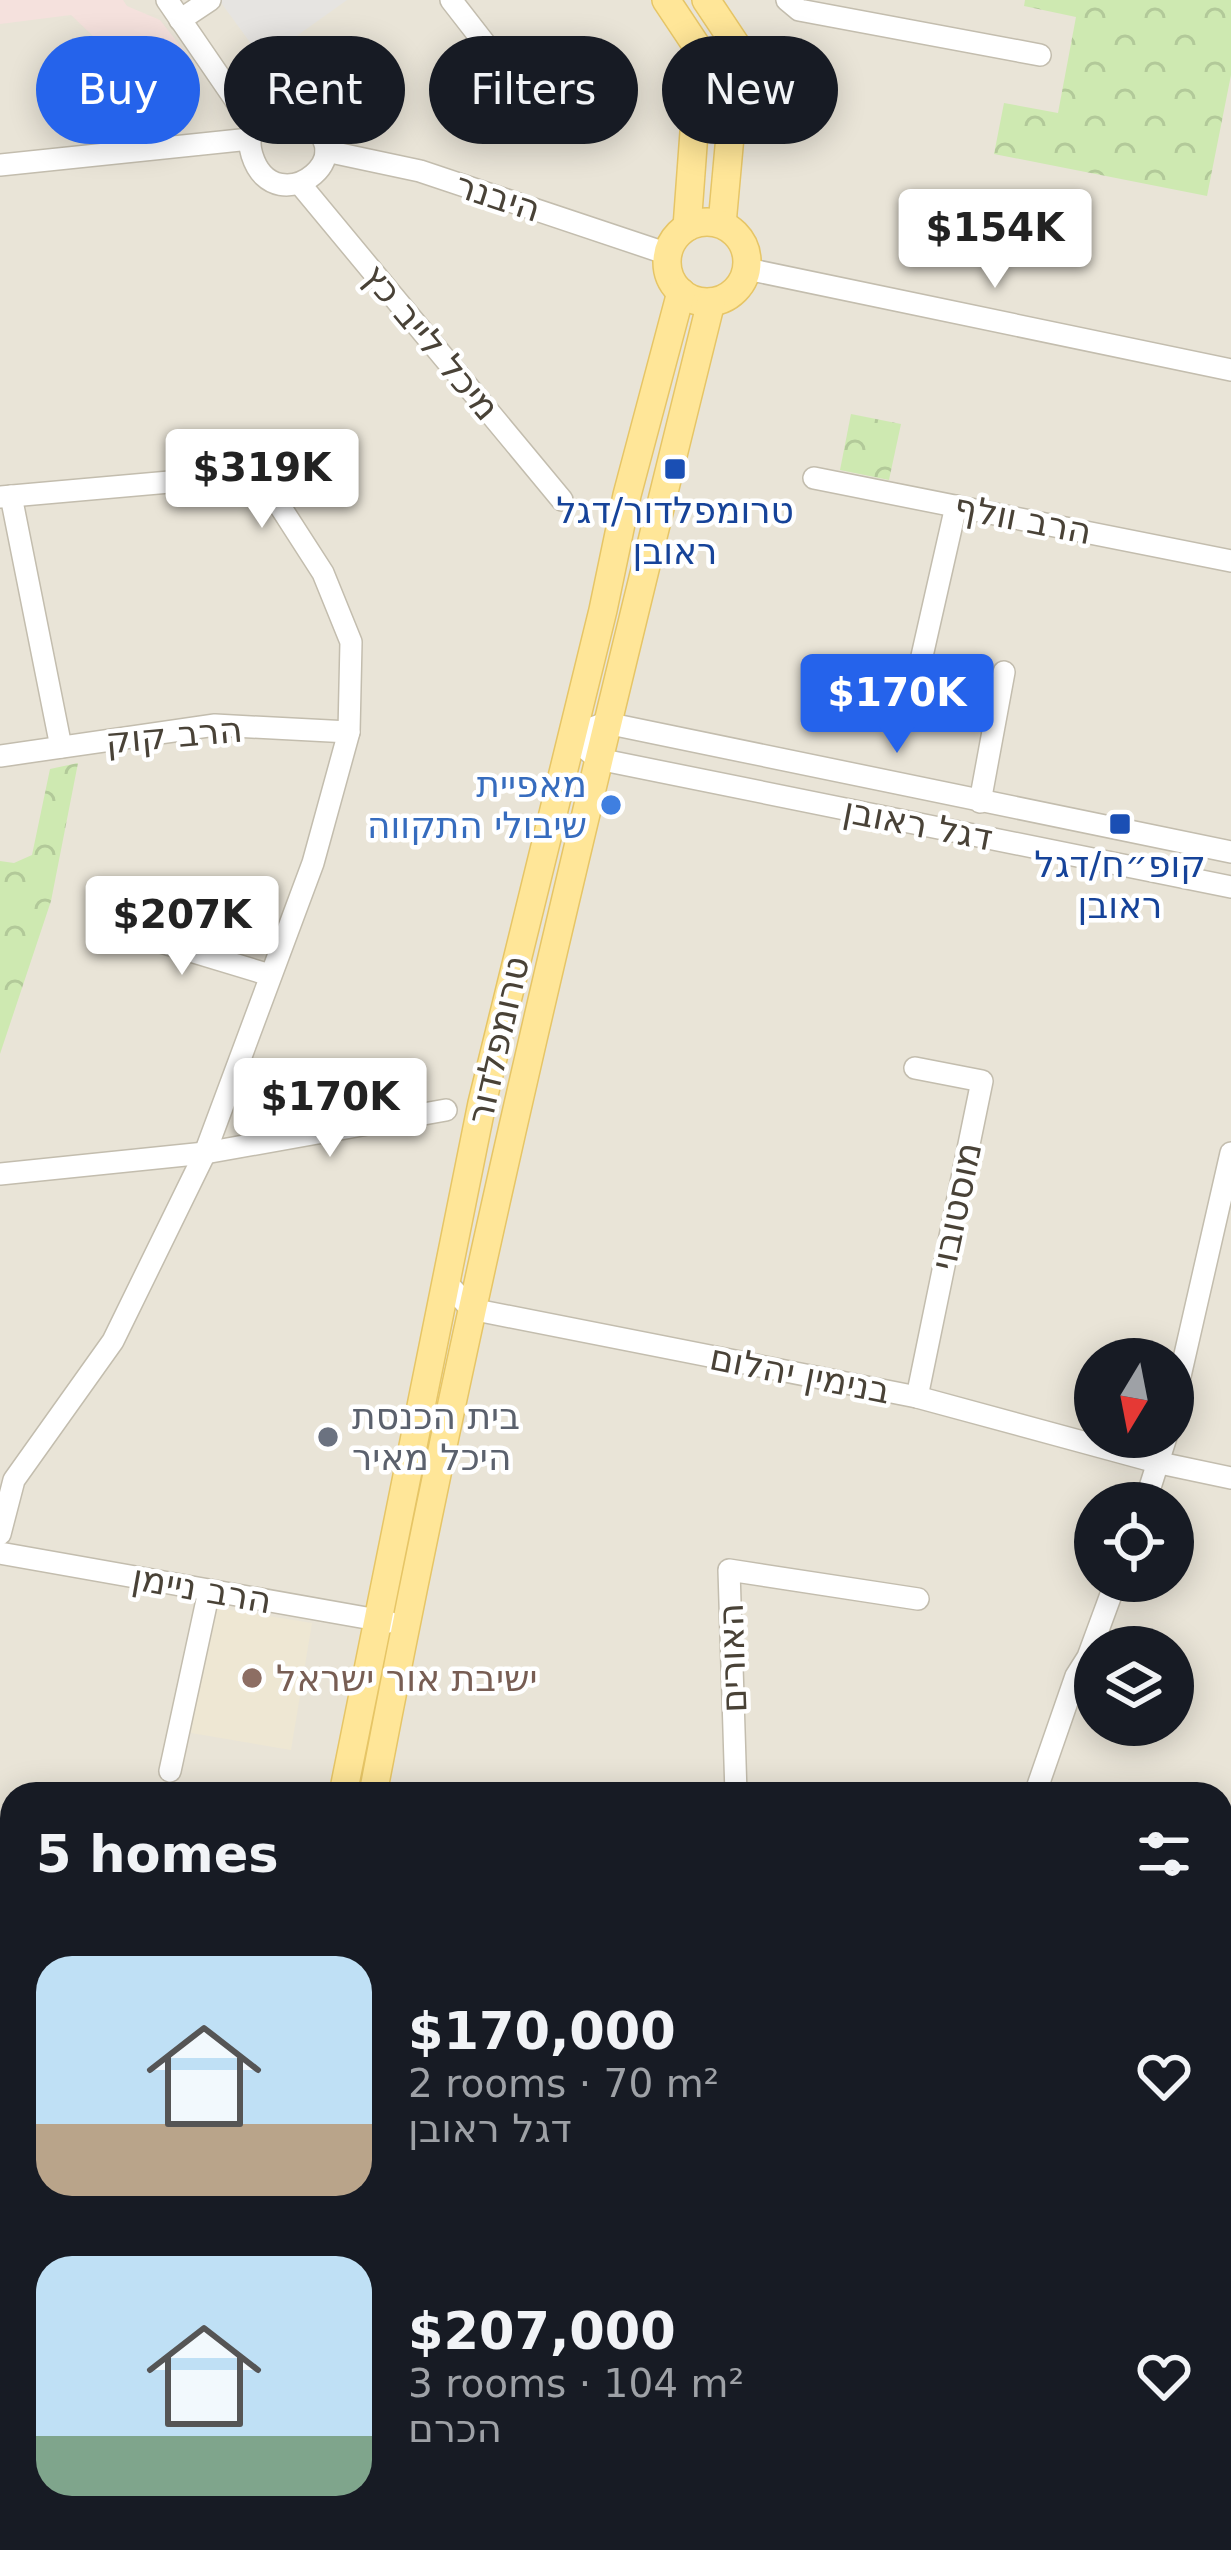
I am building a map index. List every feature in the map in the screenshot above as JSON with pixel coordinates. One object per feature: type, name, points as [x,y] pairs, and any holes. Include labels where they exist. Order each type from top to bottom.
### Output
[{"type":"main road","points":[[666,0],[700,51],[686,227],[668,254],[669,274],[690,298],[711,302],[734,292],[747,269],[743,242],[722,224],[710,221],[686,227]]},
{"type":"main road","points":[[706,0],[738,48],[722,224]]},
{"type":"main road","name":"טרומפלדור","points":[[374,1782],[391,1622],[482,1103],[627,495],[681,292]]},
{"type":"main road","name":"טרומפלדור","points":[[346,1782],[471,1309],[606,723],[711,302]]},
{"type":"street","points":[[167,0],[224,89]]},
{"type":"street","points":[[180,20],[210,0]]},
{"type":"street","points":[[452,0],[479,36]]},
{"type":"street","points":[[787,1],[799,10],[1040,55]]},
{"type":"street","points":[[0,165],[224,137]]},
{"type":"street","points":[[253,144],[256,166],[271,179],[289,185],[317,176],[326,151],[324,144]]},
{"type":"street","name":"היבנר","points":[[326,151],[420,171],[668,254]]},
{"type":"street","name":"מיכל לייב כץ","points":[[300,184],[562,500]]},
{"type":"street","points":[[747,269],[1231,370]]},
{"type":"street","name":"הרב וולף","points":[[814,478],[1231,561]]},
{"type":"street","points":[[0,1534],[14,1480],[113,1341],[205,1153],[313,863],[349,732],[351,643],[323,573],[276,500],[192,480],[6,496],[61,747]]},
{"type":"street","points":[[922,656],[956,506]]},
{"type":"street","points":[[980,802],[1004,672]]},
{"type":"street","points":[[570,736],[606,723]]},
{"type":"street","name":"דגל ראובן","points":[[606,723],[1231,852]]},
{"type":"street","name":"הרב קוק","points":[[0,756],[215,725],[349,732]]},
{"type":"street","name":"דגל ראובן","points":[[570,736],[598,759],[1231,887]]},
{"type":"street","points":[[111,927],[270,975]]},
{"type":"street","name":"מוסטובוי","points":[[915,1068],[982,1081],[916,1397]]},
{"type":"street","points":[[0,1174],[205,1153],[446,1110]]},
{"type":"street","points":[[1189,1338],[1231,1153]]},
{"type":"street","points":[[447,1283],[471,1309]]},
{"type":"street","name":"בנימין יהלום","points":[[471,1309],[916,1397],[1231,1478]]},
{"type":"street","points":[[1153,1482],[1161,1458]]},
{"type":"street","name":"הרב ניימן","points":[[0,1552],[391,1622]]},
{"type":"street","name":"האורים","points":[[736,1782],[729,1570],[918,1599]]},
{"type":"street","points":[[170,1771],[209,1591]]},
{"type":"street","points":[[1039,1782],[1076,1676],[1108,1602]]},
{"type":"shaded area","points":[[0,0],[1231,0],[1231,1782],[0,1782]]},
{"type":"shaded area","points":[[0,0],[123,0],[160,20],[173,36],[93,36],[71,15],[0,24]]},
{"type":"shaded area","points":[[219,0],[347,0],[297,36],[245,36]]},
{"type":"shaded area","name":"ישיבת אור ישראל","points":[[212,1607],[312,1623],[291,1750],[191,1733]]},
{"type":"green space","points":[[1025,0],[1231,0],[1231,75],[1207,196],[994,154],[1004,103],[1058,113],[1076,17],[1024,6]]},
{"type":"green space","points":[[851,414],[901,424],[889,480],[840,470]]},
{"type":"green space","points":[[78,763],[51,901],[0,1054],[0,861],[14,863],[32,855],[50,769]]},
{"type":"place","name":"טרומפלדור/דגל ראובן","points":[[675,469]]},
{"type":"place","name":"מאפיית שיבולי התקווה","points":[[611,805]]},
{"type":"place","name":"קופ״ח/דגל ראובן","points":[[1120,824]]},
{"type":"place","name":"בית הכנסת היכל מאיר","points":[[328,1437]]},
{"type":"place","name":"ישיבת אור ישראל","points":[[252,1678]]}]
